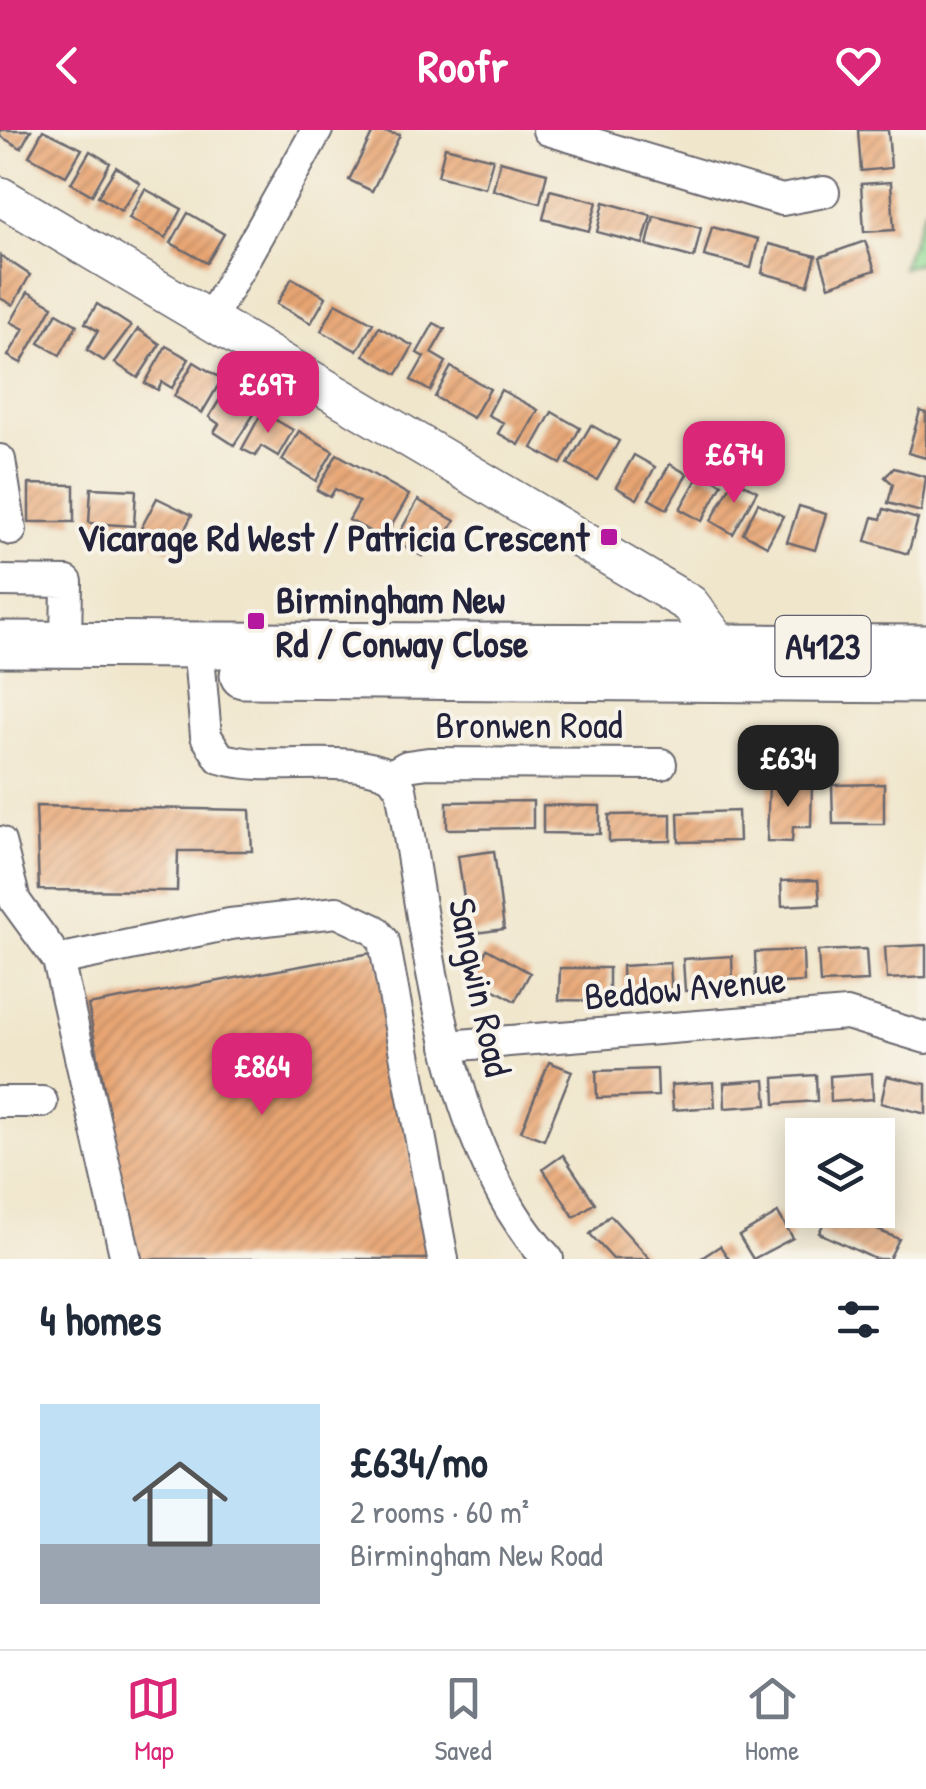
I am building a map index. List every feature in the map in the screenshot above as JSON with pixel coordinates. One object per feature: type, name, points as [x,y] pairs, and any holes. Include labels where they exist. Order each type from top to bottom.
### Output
[{"type":"highway","name":"A4123","points":[[0,644],[66,643],[199,659]]},
{"type":"highway","name":"A4123","points":[[0,673],[199,659],[724,662],[926,648]]},
{"type":"highway","name":"A4123","points":[[724,662],[926,680]]},
{"type":"main road","points":[[0,196],[690,604],[724,662]]},
{"type":"street","points":[[211,318],[316,130]]},
{"type":"street","points":[[548,130],[782,200],[824,192]]},
{"type":"street","points":[[0,460],[11,530]]},
{"type":"street","points":[[0,581],[67,582],[66,643]]},
{"type":"street","name":"Bronwen Road","points":[[199,659],[206,736],[220,758],[240,764],[358,766],[392,775],[407,766],[428,762],[661,764]]},
{"type":"street","name":"Sangwin Road","points":[[392,775],[402,790],[446,1046],[500,1186],[533,1242],[548,1259]]},
{"type":"street","points":[[0,842],[15,901],[58,960],[126,1259]]},
{"type":"street","points":[[58,960],[230,924],[337,912],[375,930],[384,942],[444,1259]]},
{"type":"street","name":"Beddow Avenue","points":[[446,1046],[847,1014],[926,1038]]},
{"type":"street","points":[[0,1102],[42,1102]]},
{"type":"green space","points":[[926,206],[926,261],[902,268]]},
{"type":"building","points":[[0,130],[31,130],[21,148],[0,136]]},
{"type":"building","points":[[43,130],[82,149],[66,176],[29,156]]},
{"type":"building","points":[[374,130],[400,135],[372,191],[349,180]]},
{"type":"building","points":[[858,130],[888,130],[891,168],[861,171]]},
{"type":"building","points":[[445,147],[493,159],[485,188],[438,176]]},
{"type":"building","points":[[90,151],[110,163],[92,195],[71,183]]},
{"type":"building","points":[[500,161],[547,173],[540,203],[493,190]]},
{"type":"building","points":[[116,167],[140,183],[121,211],[98,196]]},
{"type":"building","points":[[891,182],[894,230],[864,232],[861,184]]},
{"type":"building","points":[[145,189],[182,209],[166,238],[129,218]]},
{"type":"building","points":[[550,190],[597,202],[589,231],[543,219]]},
{"type":"building","points":[[604,202],[651,215],[643,244],[597,232]]},
{"type":"building","points":[[188,213],[224,234],[207,263],[171,243]]},
{"type":"building","points":[[654,216],[701,228],[694,258],[647,245]]},
{"type":"building","points":[[712,227],[758,239],[751,268],[704,256]]},
{"type":"building","points":[[865,241],[875,270],[829,286],[820,257]]},
{"type":"building","points":[[769,244],[816,256],[808,285],[762,273]]},
{"type":"building","points":[[0,255],[30,275],[13,305],[0,298]]},
{"type":"building","points":[[292,278],[326,297],[311,323],[277,304]]},
{"type":"building","points":[[28,292],[53,306],[21,363],[8,356],[24,329],[11,322]]},
{"type":"building","points":[[336,303],[373,323],[357,351],[321,331]]},
{"type":"building","points":[[97,304],[131,326],[104,361],[87,350],[98,331],[85,323]]},
{"type":"building","points":[[57,313],[77,325],[60,355],[39,343]]},
{"type":"building","points":[[434,323],[445,329],[431,353],[446,362],[430,391],[411,380],[424,357],[417,353]]},
{"type":"building","points":[[379,327],[413,346],[397,374],[364,355]]},
{"type":"building","points":[[138,329],[160,344],[138,378],[115,363]]},
{"type":"building","points":[[166,346],[189,359],[172,388],[162,382],[158,390],[145,383]]},
{"type":"building","points":[[194,362],[222,379],[202,413],[174,396]]},
{"type":"building","points":[[451,367],[490,389],[473,418],[435,397]]},
{"type":"building","points":[[501,390],[538,410],[519,445],[498,433],[504,423],[488,415]]},
{"type":"building","points":[[225,391],[256,411],[234,445],[214,432],[219,424],[209,417]]},
{"type":"building","points":[[920,411],[926,413],[926,458],[908,453]]},
{"type":"building","points":[[262,412],[293,430],[278,456],[261,446],[256,456],[242,449]]},
{"type":"building","points":[[552,412],[580,428],[561,464],[532,448]]},
{"type":"building","points":[[591,425],[619,441],[597,480],[568,464]]},
{"type":"building","points":[[299,431],[333,451],[316,481],[282,460]]},
{"type":"building","points":[[337,454],[409,495],[384,539],[349,520],[359,502],[335,489],[330,497],[317,490]]},
{"type":"building","points":[[634,455],[655,467],[637,499],[616,487]]},
{"type":"building","points":[[670,464],[687,474],[667,509],[649,499]]},
{"type":"building","points":[[894,468],[926,477],[921,512],[888,503],[893,484],[885,477]]},
{"type":"building","points":[[701,472],[722,484],[702,521],[680,509]]},
{"type":"building","points":[[734,479],[757,491],[733,534],[711,521]]},
{"type":"building","points":[[29,484],[74,485],[74,522],[29,522]]},
{"type":"building","points":[[91,488],[136,490],[134,526],[89,523]]},
{"type":"building","points":[[157,498],[192,515],[173,552],[138,534]]},
{"type":"building","points":[[418,500],[455,521],[440,546],[431,541],[422,556],[395,541]]},
{"type":"building","points":[[758,503],[783,516],[767,546],[743,533]]},
{"type":"building","points":[[799,506],[826,514],[815,550],[787,542]]},
{"type":"building","points":[[884,509],[918,519],[908,554],[866,541],[873,517],[881,519]]},
{"type":"building","points":[[769,783],[812,784],[811,827],[793,827],[792,842],[767,841]]},
{"type":"building","points":[[884,784],[884,824],[833,824],[832,785]]},
{"type":"building","points":[[533,801],[533,828],[447,829],[447,802]]},
{"type":"building","points":[[543,805],[600,806],[600,834],[543,833]]},
{"type":"building","points":[[36,806],[250,810],[252,851],[178,851],[177,891],[39,890]]},
{"type":"building","points":[[738,811],[739,841],[679,842],[678,813]]},
{"type":"building","points":[[671,814],[671,841],[609,842],[609,815]]},
{"type":"building","points":[[494,851],[504,929],[469,934],[458,856]]},
{"type":"building","points":[[818,880],[820,904],[782,906],[781,881]]},
{"type":"building","points":[[926,945],[926,977],[887,979],[885,947]]},
{"type":"building","points":[[487,949],[530,973],[515,1001],[472,977]]},
{"type":"building","points":[[866,949],[868,981],[820,983],[818,951]]},
{"type":"building","points":[[803,950],[804,982],[756,984],[755,952]]},
{"type":"building","points":[[377,952],[428,1259],[137,1259],[88,1005]]},
{"type":"building","points":[[732,956],[733,988],[685,991],[683,959]]},
{"type":"building","points":[[670,963],[672,995],[623,997],[622,966]]},
{"type":"building","points":[[560,968],[609,968],[609,1001],[559,1000]]},
{"type":"building","points":[[549,1062],[572,1071],[544,1140],[521,1131]]},
{"type":"building","points":[[657,1069],[658,1096],[597,1098],[596,1071]]},
{"type":"building","points":[[872,1073],[873,1099],[831,1102],[830,1076]]},
{"type":"building","points":[[816,1075],[817,1101],[775,1104],[774,1078]]},
{"type":"building","points":[[887,1076],[926,1084],[926,1114],[881,1103]]},
{"type":"building","points":[[765,1080],[767,1105],[725,1108],[724,1083]]},
{"type":"building","points":[[713,1082],[715,1107],[673,1110],[671,1085]]},
{"type":"building","points":[[563,1155],[595,1203],[574,1217],[543,1169]]},
{"type":"building","points":[[778,1213],[793,1238],[753,1259],[739,1236]]},
{"type":"building","points":[[610,1215],[650,1259],[613,1259],[590,1234]]},
{"type":"building","points":[[821,1228],[873,1228],[899,1239],[889,1259],[875,1259],[819,1233]]},
{"type":"building","points":[[720,1246],[729,1259],[700,1259]]},
{"type":"place","name":"Vicarage Rd West / Patricia Crescent","points":[[609,537]]},
{"type":"place","name":"Birmingham New Rd / Conway Close","points":[[256,621]]}]
